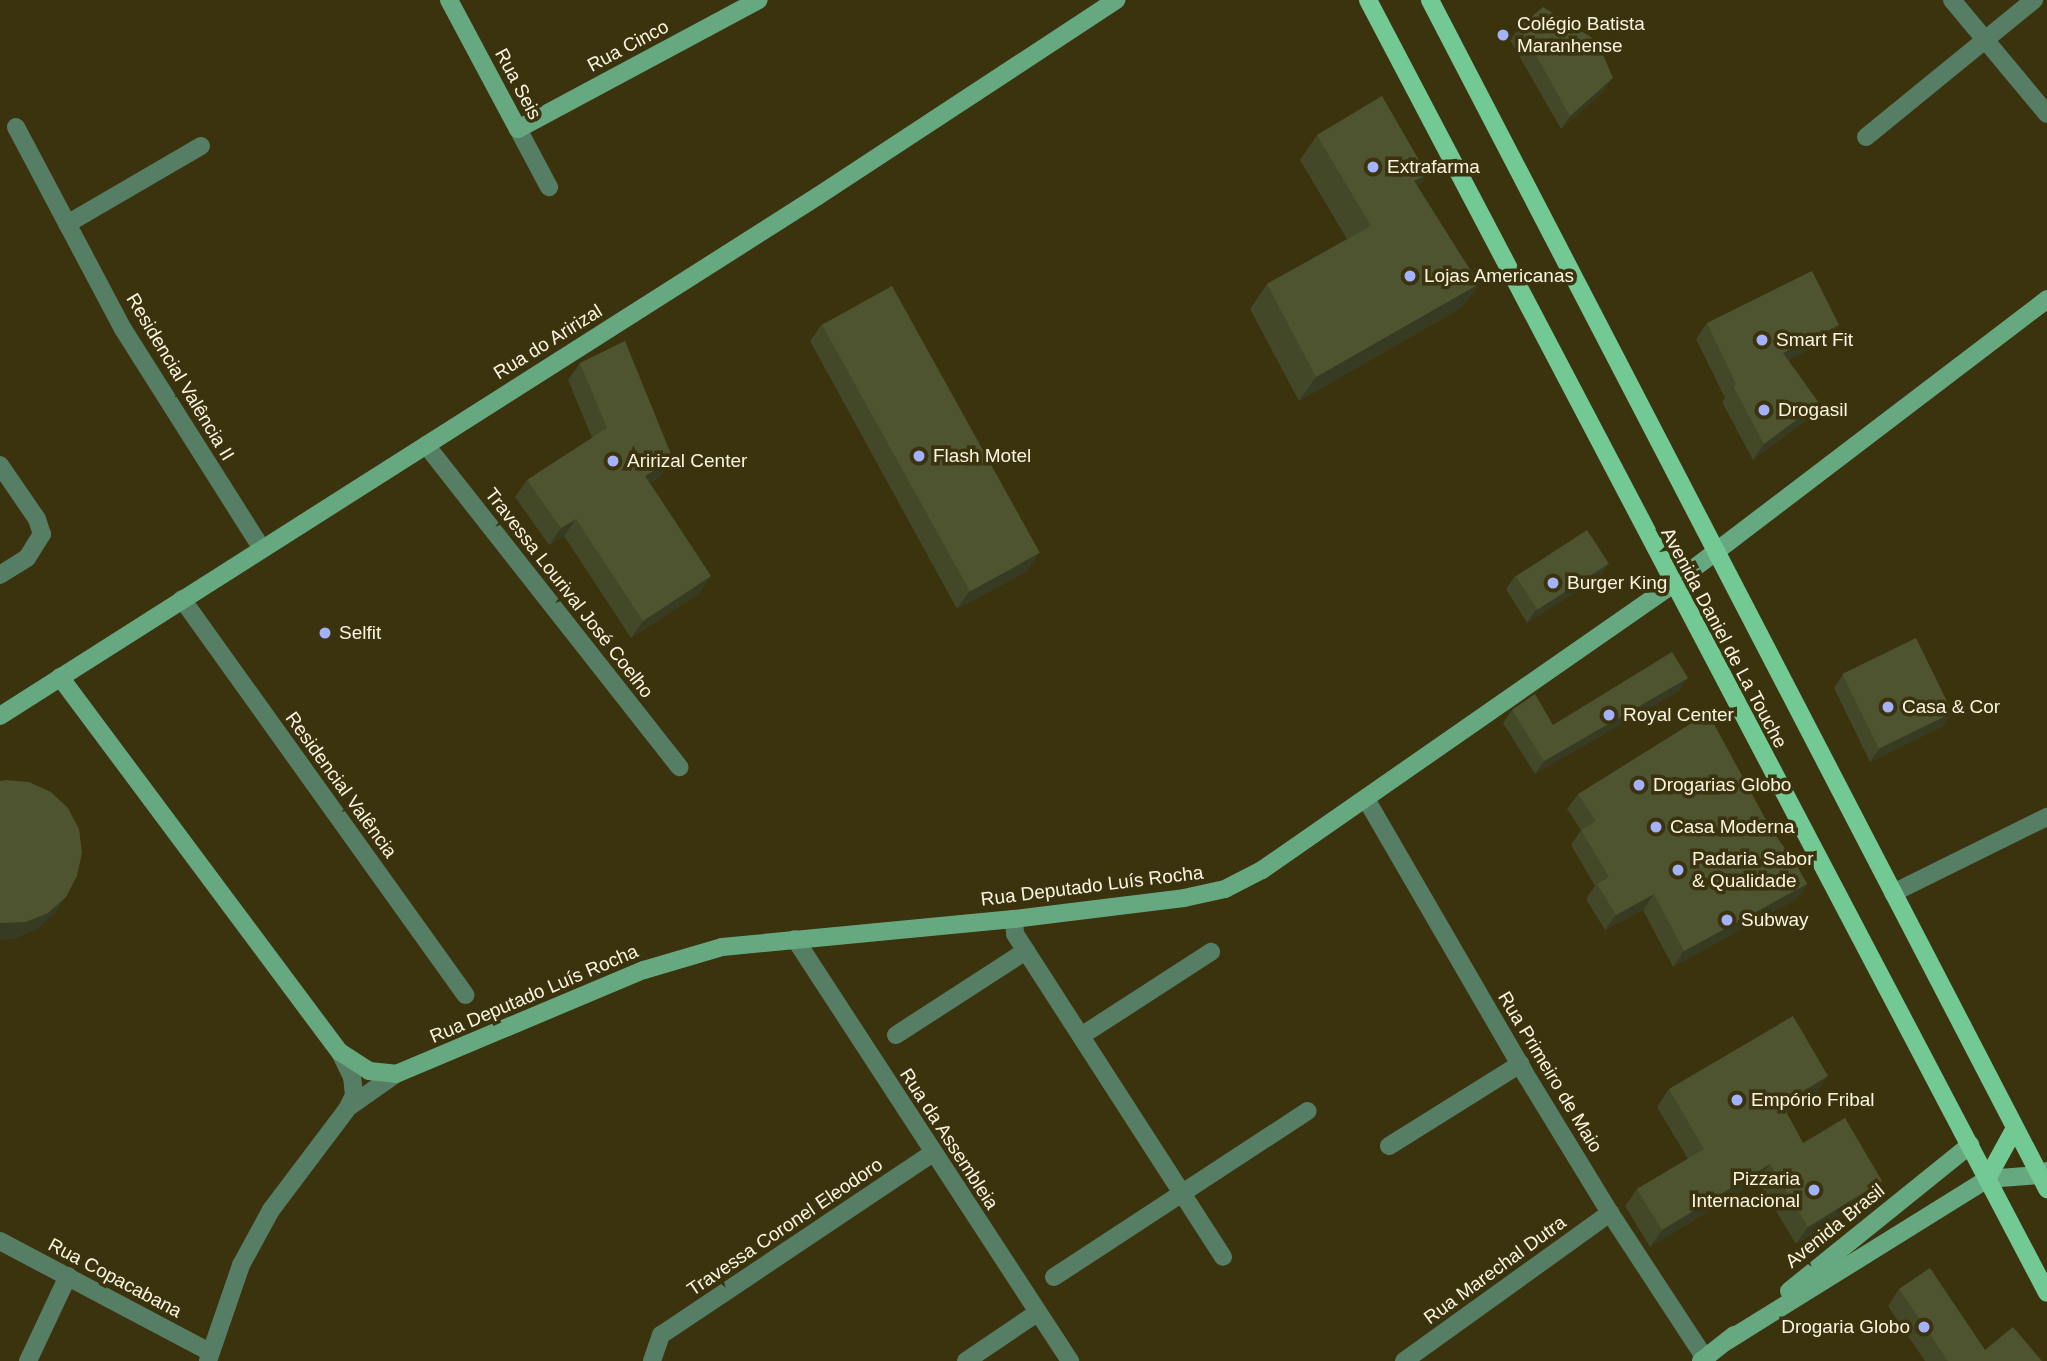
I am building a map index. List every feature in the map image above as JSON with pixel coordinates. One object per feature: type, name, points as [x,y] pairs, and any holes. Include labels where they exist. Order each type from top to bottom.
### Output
[{"type":"main road","name":"Rua Seis","points":[[449,0],[518,129]]},
{"type":"main road","name":"Rua Cinco","points":[[518,129],[759,0]]},
{"type":"main road","name":"Rua do Aririzal","points":[[0,716],[818,196],[1116,0]]},
{"type":"main road","name":"Avenida Daniel de La Touche","points":[[1368,0],[1672,585],[2047,1293]]},
{"type":"main road","name":"Avenida Daniel de La Touche","points":[[1430,0],[1714,552],[2015,1128],[2044,1178]]},
{"type":"main road","name":"Rua Deputado Luís Rocha","points":[[60,677],[340,1052],[369,1071],[396,1074],[682,957],[722,947],[1014,919],[1185,898],[1225,888],[1262,870],[1672,585],[2047,299]]},
{"type":"main road","points":[[2015,1128],[1987,1179],[2044,1178]]},
{"type":"main road","name":"Avenida Brasil","points":[[1705,1360],[1970,1145]]},
{"type":"main road","name":"Avenida Brasil","points":[[1727,1340],[1987,1179]]},
{"type":"street","points":[[1952,0],[2047,114]]},
{"type":"street","points":[[1866,137],[2034,0]]},
{"type":"street","name":"Residencial Valência II","points":[[16,127],[123,329],[262,549]]},
{"type":"street","name":"Rua Seis","points":[[518,129],[549,187]]},
{"type":"street","points":[[67,225],[201,146]]},
{"type":"street","name":"Travessa Lourival José Coelho","points":[[426,444],[679,767]]},
{"type":"street","points":[[0,465],[37,519],[42,534],[27,558],[0,575]]},
{"type":"street","name":"Residencial Valência","points":[[182,599],[466,995]]},
{"type":"street","name":"Rua Primeiro de Maio","points":[[1366,799],[1610,1213],[1705,1360]]},
{"type":"street","points":[[1892,893],[2047,817]]},
{"type":"street","points":[[1014,919],[1015,934],[1223,1256]]},
{"type":"street","name":"Rua da Assembleia","points":[[795,939],[1070,1361]]},
{"type":"street","points":[[896,1035],[1026,951]]},
{"type":"street","points":[[1081,1036],[1211,952]]},
{"type":"street","name":"Rua Deputado Luís Rocha","points":[[209,1357],[240,1265],[265,1221],[347,1109],[355,1086],[340,1052]]},
{"type":"street","points":[[1389,1146],[1520,1064]]},
{"type":"street","name":"Rua Deputado Luís Rocha","points":[[347,1109],[396,1074]]},
{"type":"street","points":[[1054,1277],[1308,1111]]},
{"type":"street","name":"Travessa Coronel Eleodoro","points":[[652,1361],[661,1335],[933,1153]]},
{"type":"street","name":"Rua Marechal Dutra","points":[[1404,1361],[1610,1213]]},
{"type":"street","name":"Rua Copacabana","points":[[0,1241],[68,1276],[209,1357]]},
{"type":"street","points":[[28,1361],[68,1276]]},
{"type":"street","points":[[966,1361],[1037,1313]]},
{"type":"building","points":[[1543,7],[1597,41],[1613,78],[1570,116],[1520,27]]},
{"type":"building","points":[[1382,96],[1427,174],[1414,181],[1479,284],[1316,377],[1267,284],[1371,226],[1317,135]]},
{"type":"building","points":[[1812,271],[1839,325],[1783,353],[1819,403],[1764,444],[1733,386],[1736,384],[1707,323]]},
{"type":"building","name":"Flash Motel","points":[[892,286],[1040,553],[970,592],[822,325]]},
{"type":"building","points":[[625,341],[673,459],[645,476],[711,576],[643,621],[576,519],[561,528],[527,480],[607,428],[580,363]]},
{"type":"building","name":"Burger King","points":[[1587,530],[1609,564],[1537,610],[1516,576]]},
{"type":"building","name":"Casa & Cor","points":[[1916,638],[1952,713],[1879,749],[1842,674]]},
{"type":"building","name":"Royal Center","points":[[1672,652],[1688,678],[1544,761],[1512,710],[1535,694],[1553,725]]},
{"type":"building","points":[[1708,713],[1772,831],[1794,860],[1807,884],[1684,951],[1654,894],[1616,915],[1597,884],[1609,877],[1581,830],[1596,821],[1578,794]]},
{"type":"building","points":[[0,781],[29,782],[51,792],[68,808],[79,829],[82,853],[77,876],[66,897],[48,913],[26,922],[0,923]]},
{"type":"building","points":[[1793,1016],[1828,1076],[1782,1104],[1803,1143],[1845,1118],[1882,1181],[1808,1227],[1770,1164],[1662,1230],[1637,1189],[1704,1149],[1669,1089]]},
{"type":"building","points":[[1930,1268],[1985,1350],[2013,1327],[2042,1361],[1948,1361],[1899,1289]]},
{"type":"place","name":"Colégio Batista Maranhense","points":[[1503,35]]},
{"type":"place","name":"Extrafarma","points":[[1373,167]]},
{"type":"place","name":"Lojas Americanas","points":[[1410,276]]},
{"type":"place","name":"Smart Fit","points":[[1762,340]]},
{"type":"place","name":"Drogasil","points":[[1764,410]]},
{"type":"place","name":"Flash Motel","points":[[919,456]]},
{"type":"place","name":"Aririzal Center","points":[[613,461]]},
{"type":"place","name":"Burger King","points":[[1553,583]]},
{"type":"place","name":"Selfit","points":[[325,633]]},
{"type":"place","name":"Casa & Cor","points":[[1888,707]]},
{"type":"place","name":"Royal Center","points":[[1609,715]]},
{"type":"place","name":"Drogarias Globo","points":[[1639,785]]},
{"type":"place","name":"Casa Moderna","points":[[1656,827]]},
{"type":"place","name":"Padaria Sabor & Qualidade","points":[[1678,870]]},
{"type":"place","name":"Subway","points":[[1727,920]]},
{"type":"place","name":"Empório Fribal","points":[[1737,1100]]},
{"type":"place","name":"Pizzaria Internacional","points":[[1814,1190]]},
{"type":"place","name":"Drogaria Globo","points":[[1924,1327]]}]
